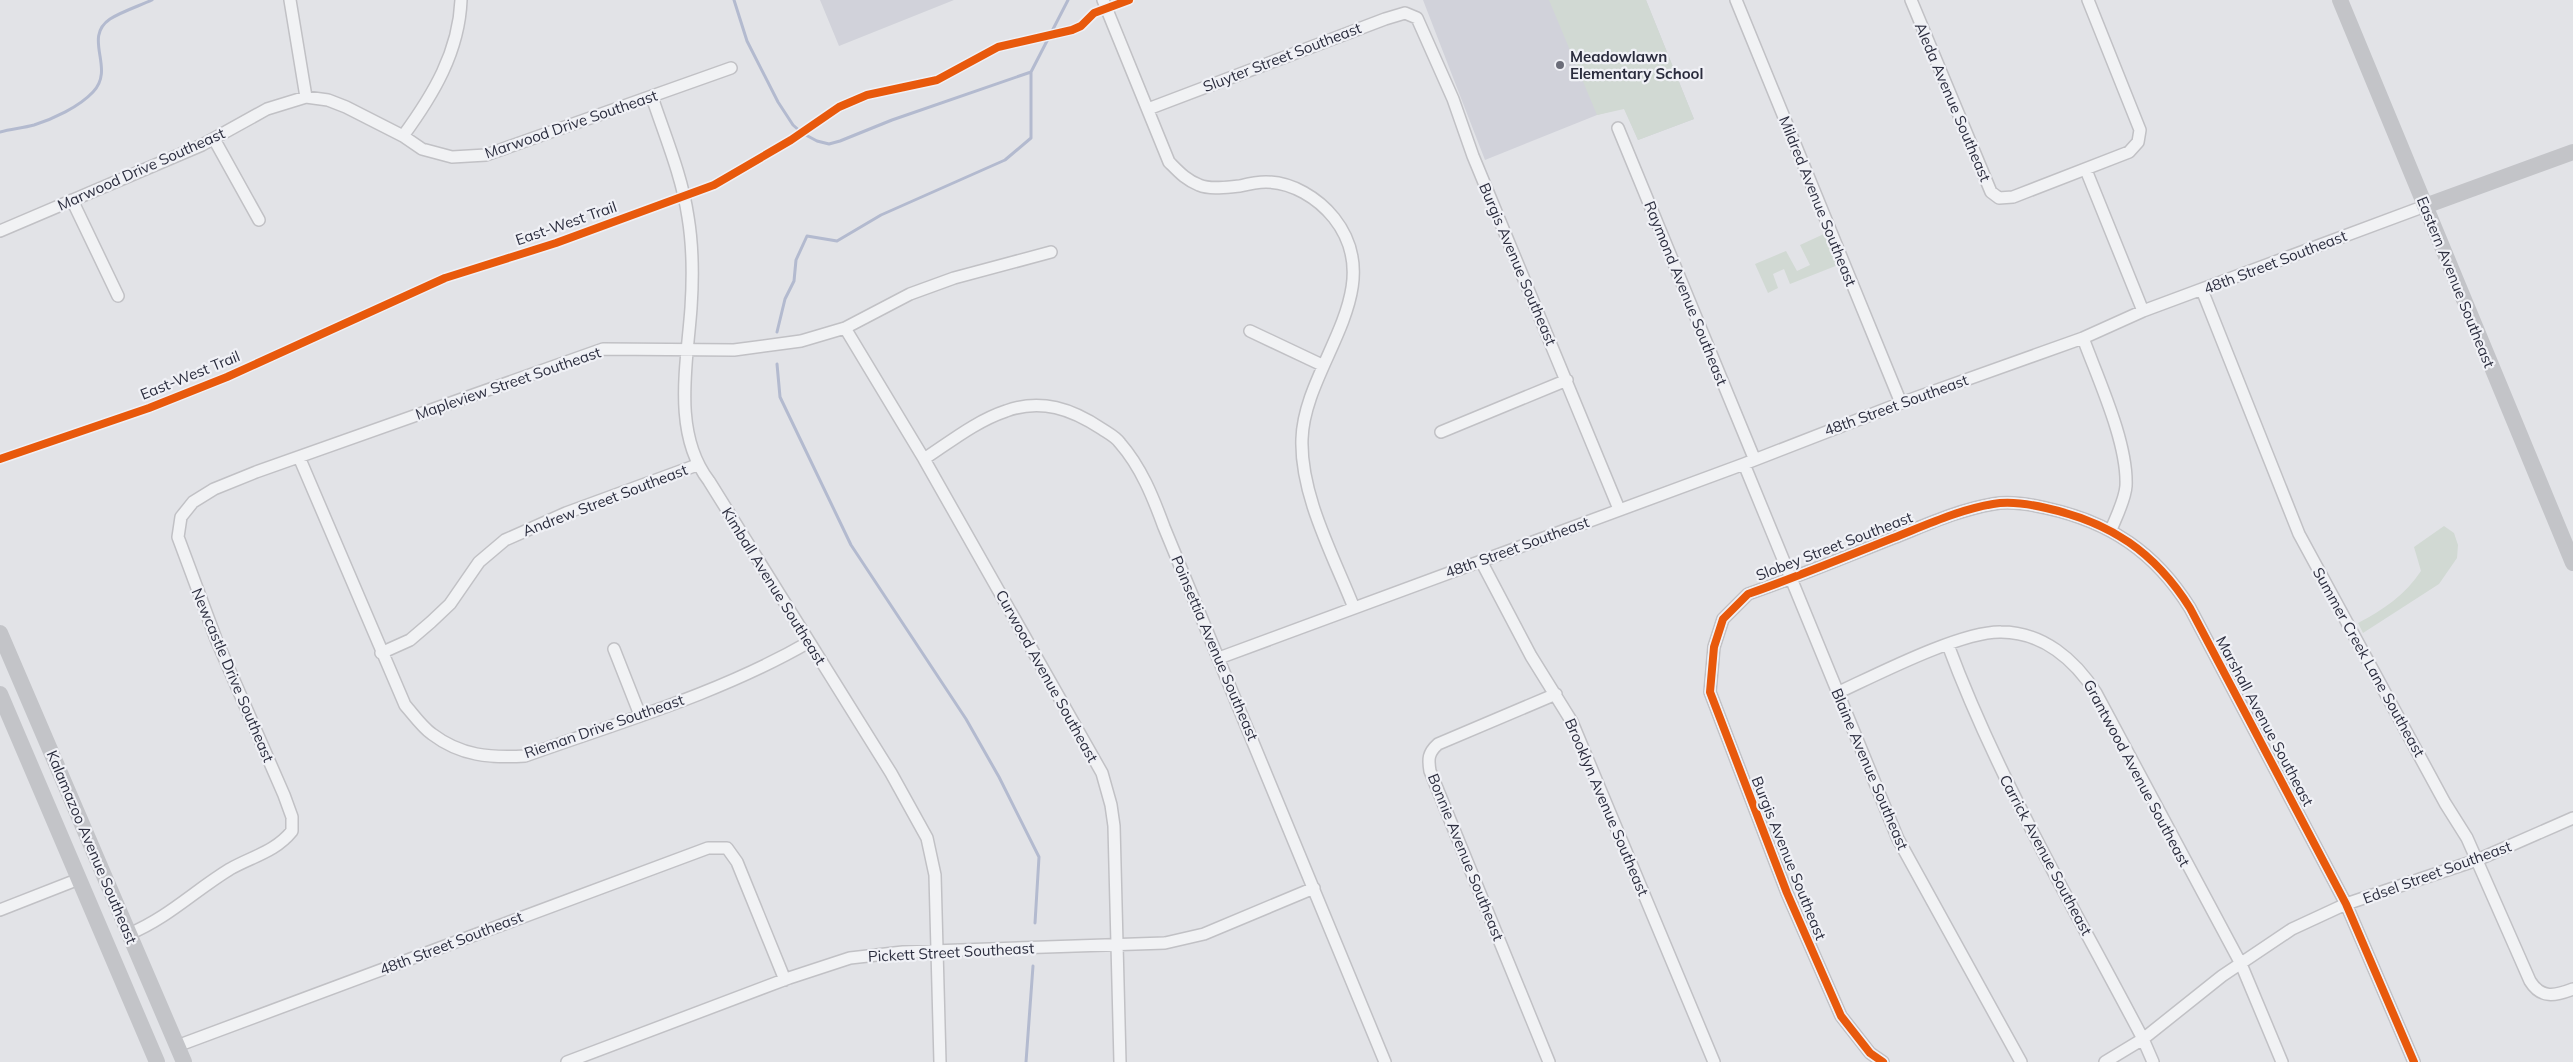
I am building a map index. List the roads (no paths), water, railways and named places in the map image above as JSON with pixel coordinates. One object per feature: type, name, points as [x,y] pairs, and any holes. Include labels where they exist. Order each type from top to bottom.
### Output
[{"type":"main road","name":"Eastern Avenue Southeast","points":[[2340,0],[2573,563]]},
{"type":"main road","name":"48th Street Southeast","points":[[2425,206],[2573,152]]},
{"type":"main road","name":"Kalamazoo Avenue Southeast","points":[[0,633],[184,1062]]},
{"type":"main road","name":"Kalamazoo Avenue Southeast","points":[[0,694],[4,718],[69,856],[157,1062]]},
{"type":"main road","points":[[4,718],[22,720],[32,727],[59,791],[74,806]]},
{"type":"main road","points":[[69,856],[78,862],[108,926],[120,933],[129,934]]},
{"type":"street","points":[[290,0],[306,97]]},
{"type":"street","points":[[403,136],[427,103],[448,60],[455,38],[461,0]]},
{"type":"street","points":[[1103,0],[1170,162],[1185,178],[1201,186],[1224,188],[1267,182],[1298,189],[1320,204],[1335,219],[1346,237],[1353,258],[1352,294],[1337,336],[1322,365],[1308,408],[1302,437],[1303,470],[1318,517],[1354,608]]},
{"type":"street","name":"Mildred Avenue Southeast","points":[[1736,0],[1900,403]]},
{"type":"street","name":"Aleda Avenue Southeast","points":[[1911,0],[1991,192],[1999,198],[2013,198],[2086,170]]},
{"type":"street","points":[[2088,0],[2140,130],[2138,142],[2129,152],[2086,170],[2143,311]]},
{"type":"street","name":"Sluyter Street Southeast","points":[[1148,109],[1385,19],[1405,13],[1418,18]]},
{"type":"street","name":"Burgis Avenue Southeast","points":[[1418,18],[1453,99],[1472,156],[1567,380],[1619,510]]},
{"type":"street","name":"Marwood Drive Southeast","points":[[0,231],[214,139],[267,108],[306,97],[328,100],[346,107],[403,136],[422,149],[452,157],[486,155],[731,68]]},
{"type":"street","name":"Kimball Avenue Southeast","points":[[652,96],[680,180],[688,216],[692,262],[691,308],[684,387],[688,423],[696,465],[709,481],[891,773],[927,838],[935,875],[940,1062]]},
{"type":"street","name":"Raymond Avenue Southeast","points":[[1618,128],[1749,461]]},
{"type":"street","points":[[214,139],[258,220]]},
{"type":"street","points":[[72,200],[118,296]]},
{"type":"street","name":"48th Street Southeast","points":[[1219,658],[1619,510],[1900,403],[2083,338],[2143,311],[2425,206]]},
{"type":"street","name":"Mapleview Street Southeast","points":[[181,517],[193,502],[214,489],[604,349],[686,348],[734,350],[767,347],[846,328],[910,294],[954,278],[1051,252]]},
{"type":"street","name":"Summer Creek Lane Southeast","points":[[2202,290],[2300,534],[2477,860],[2535,990],[2548,996],[2573,989]]},
{"type":"street","name":"Curwood Avenue Southeast","points":[[846,328],[924,459],[1102,773],[1111,805],[1114,826],[1120,1062]]},
{"type":"street","points":[[1250,331],[1322,365]]},
{"type":"street","points":[[2083,338],[2116,427],[2124,460],[2126,488],[2111,530]]},
{"type":"street","points":[[1441,432],[1567,380]]},
{"type":"street","name":"Poinsettia Avenue Southeast","points":[[924,459],[988,418],[1007,410],[1045,405],[1066,409],[1087,419],[1119,441],[1151,492],[1385,1062]]},
{"type":"street","name":"Rieman Drive Southeast","points":[[299,457],[405,705],[431,734],[460,750],[493,758],[525,756],[640,715],[775,662],[809,642]]},
{"type":"street","name":"Blaine Avenue Southeast","points":[[1749,461],[1791,579],[1898,838],[2021,1062]]},
{"type":"street","name":"Andrew Street Southeast","points":[[381,652],[410,640],[431,622],[450,604],[479,562],[505,540],[566,512],[696,465]]},
{"type":"street","name":"Marshall Avenue Southeast","points":[[1991,504],[2027,504],[2066,512],[2111,530],[2150,558],[2173,582],[2190,608],[2346,904],[2414,1062]]},
{"type":"street","name":"Slobey Street Southeast","points":[[1714,647],[1723,618],[1748,594],[1791,579],[1955,513],[1991,504]]},
{"type":"street","name":"Newcastle Drive Southeast","points":[[129,934],[170,913],[231,868],[271,851],[283,843],[292,831],[292,817],[284,795],[216,639],[182,553],[178,537],[181,517]]},
{"type":"street","name":"Brooklyn Avenue Southeast","points":[[1481,561],[1531,656],[1572,722],[1714,1062]]},
{"type":"street","name":"Grantwood Avenue Southeast","points":[[1837,693],[1948,645],[2001,632],[2026,636],[2049,645],[2068,657],[2083,672],[2241,964],[2282,1062]]},
{"type":"street","name":"Carrick Avenue Southeast","points":[[1948,645],[1970,704],[2001,773],[2143,1039],[2153,1062]]},
{"type":"street","name":"Burgis Avenue Southeast","points":[[1714,647],[1710,692],[1787,893],[1841,1016],[1870,1053],[1883,1062]]},
{"type":"street","points":[[614,649],[640,715]]},
{"type":"street","name":"Bonnie Avenue Southeast","points":[[1550,1062],[1430,771],[1428,759],[1430,751],[1438,744],[1556,694]]},
{"type":"street","name":"Edsel Street Southeast","points":[[2105,1062],[2143,1039],[2201,992],[2292,928],[2346,904],[2477,860],[2573,818]]},
{"type":"street","name":"48th Street Southeast","points":[[177,1046],[696,851],[727,848],[737,862],[785,980]]},
{"type":"street","points":[[0,910],[79,879]]},
{"type":"street","name":"Pickett Street Southeast","points":[[567,1062],[785,980],[850,958],[875,954],[937,950],[1118,946],[1165,943],[1204,934],[1314,888]]},
{"type":"waterway","points":[[0,132],[34,125],[49,119],[65,112],[93,92],[99,83],[101,73],[98,44],[102,27],[115,16],[152,0]]},
{"type":"waterway","points":[[734,0],[747,41],[778,102],[793,125],[802,133],[817,141],[829,144],[1031,72]]},
{"type":"waterway","points":[[777,332],[785,299],[794,281],[796,260],[807,236],[837,241],[881,215],[1005,160],[1031,138],[1031,72],[1068,0]]},
{"type":"waterway","points":[[777,364],[780,397],[851,545],[966,719],[999,777],[1039,857],[1035,923]]},
{"type":"waterway","points":[[1026,1062],[1033,966]]},
{"type":"place","name":"Meadowlawn Elementary School","points":[[1560,65]]}]
